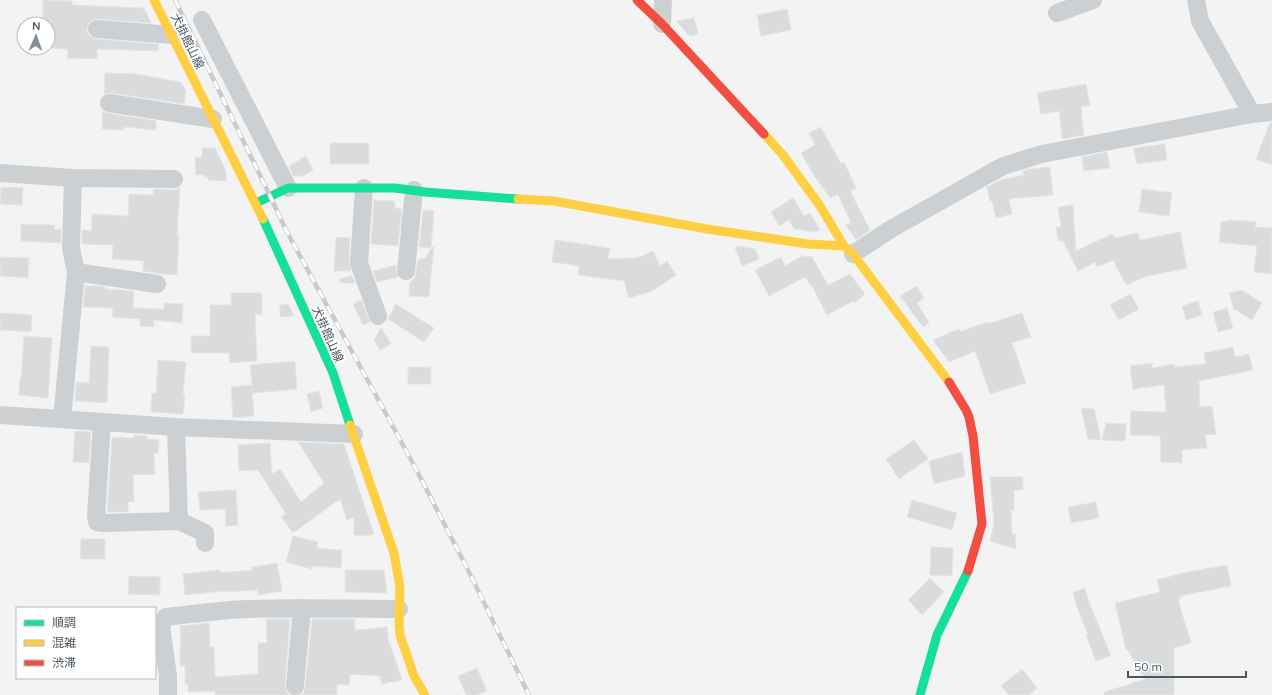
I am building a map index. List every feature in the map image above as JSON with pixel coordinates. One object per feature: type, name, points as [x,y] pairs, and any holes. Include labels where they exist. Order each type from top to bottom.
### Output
[{"type":"street","name":"犬掛館山線","points":[[154,0],[256,203],[332,373],[394,553],[400,588],[398,623],[400,635],[414,676],[425,695]]},
{"type":"street","points":[[637,0],[662,24],[783,155],[820,206],[849,250],[949,382],[966,410],[973,436],[982,524],[968,571],[937,635],[920,695]]},
{"type":"street","points":[[662,24],[663,0]]},
{"type":"street","points":[[1057,13],[1093,0]]},
{"type":"street","points":[[256,203],[288,188],[395,188],[425,192],[554,201],[707,229],[849,250],[891,229],[1003,166],[1014,162],[1042,154],[1265,115],[1200,21],[1196,0]]},
{"type":"street","points":[[202,20],[288,188]]},
{"type":"street","points":[[97,29],[172,34]]},
{"type":"street","points":[[109,102],[213,119]]},
{"type":"street","points":[[0,173],[73,178],[174,179]]},
{"type":"street","points":[[62,419],[76,272],[71,248],[73,178]]},
{"type":"street","points":[[364,188],[359,263],[378,316]]},
{"type":"street","points":[[406,271],[414,190]]},
{"type":"street","points":[[76,272],[157,284]]},
{"type":"street","points":[[0,415],[176,427],[354,434]]},
{"type":"street","points":[[102,422],[96,516],[97,522],[179,521],[205,533],[205,543]]},
{"type":"street","points":[[176,427],[179,521]]},
{"type":"street","points":[[295,686],[297,646],[302,608]]},
{"type":"street","points":[[168,695],[166,660],[158,635],[166,617],[229,610],[302,608],[399,610]]},
{"type":"building","points":[[43,0],[72,1],[72,5],[144,8],[151,23],[97,19],[92,20],[89,23],[87,33],[96,39],[159,44],[158,51],[97,49],[97,59],[67,58],[68,49],[56,48],[56,16],[43,16]]},
{"type":"building","points":[[787,9],[791,30],[761,36],[757,15]]},
{"type":"building","points":[[694,18],[698,34],[690,36],[676,21]]},
{"type":"building","points":[[105,73],[136,74],[181,82],[186,91],[184,104],[111,93],[104,94]]},
{"type":"building","points":[[1086,84],[1090,105],[1081,107],[1084,135],[1062,139],[1059,111],[1041,114],[1037,93]]},
{"type":"building","points":[[102,111],[156,121],[156,130],[124,127],[124,130],[102,129]]},
{"type":"building","points":[[1270,123],[1272,123],[1272,165],[1256,159]]},
{"type":"building","points":[[821,127],[841,164],[844,162],[856,188],[850,191],[870,230],[856,240],[846,225],[851,223],[838,194],[830,198],[813,174],[801,153],[815,145],[809,133]]},
{"type":"building","points":[[330,143],[369,143],[369,164],[330,164]]},
{"type":"building","points":[[1165,144],[1167,160],[1137,164],[1134,148]]},
{"type":"building","points":[[202,148],[215,148],[226,171],[226,181],[208,180],[208,177],[204,177],[204,175],[196,175],[195,157],[202,157]]},
{"type":"building","points":[[1107,152],[1110,168],[1084,171],[1082,157]]},
{"type":"building","points":[[306,156],[313,170],[303,176],[293,176],[289,166]]},
{"type":"building","points":[[1050,167],[1053,195],[1009,199],[1012,214],[996,218],[987,187],[1000,180],[1024,175],[1023,171]]},
{"type":"building","points":[[1,187],[23,188],[22,205],[0,204]]},
{"type":"building","points":[[180,188],[177,235],[179,235],[177,275],[143,271],[144,261],[112,259],[113,245],[82,244],[82,230],[91,231],[92,214],[128,216],[129,194],[153,195],[153,189],[174,190]]},
{"type":"building","points":[[1142,189],[1172,193],[1169,216],[1139,212]]},
{"type":"building","points":[[793,198],[804,216],[810,213],[820,230],[815,232],[794,229],[789,220],[779,226],[771,212]]},
{"type":"building","points":[[374,200],[395,201],[395,208],[402,209],[398,246],[371,244]]},
{"type":"building","points":[[1073,205],[1076,251],[1112,234],[1114,238],[1138,233],[1140,240],[1180,232],[1187,268],[1144,277],[1126,285],[1113,260],[1097,267],[1095,262],[1078,271],[1063,241],[1058,241],[1056,227],[1061,227],[1058,207]]},
{"type":"building","points":[[423,210],[434,211],[431,248],[419,247]]},
{"type":"building","points":[[1231,220],[1256,222],[1255,227],[1272,228],[1272,274],[1254,272],[1257,246],[1219,242],[1221,222]]},
{"type":"building","points":[[21,224],[55,225],[54,229],[61,229],[61,243],[21,241]]},
{"type":"building","points":[[336,237],[350,238],[349,262],[351,271],[334,271]]},
{"type":"building","points":[[555,240],[610,248],[608,259],[637,258],[653,251],[660,266],[667,261],[676,275],[652,291],[629,298],[624,281],[578,275],[579,266],[552,262]]},
{"type":"building","points":[[434,245],[429,297],[409,296],[409,284],[415,277],[418,260],[425,258]]},
{"type":"building","points":[[738,246],[755,249],[759,259],[742,266],[735,248]]},
{"type":"building","points":[[802,256],[812,257],[828,285],[850,274],[865,294],[854,303],[853,301],[827,315],[812,286],[805,277],[769,296],[755,270],[781,257],[785,266]]},
{"type":"building","points":[[0,257],[29,258],[28,278],[0,276]]},
{"type":"building","points":[[396,265],[398,277],[377,282],[373,271]]},
{"type":"building","points":[[352,276],[355,283],[340,283],[339,279]]},
{"type":"building","points":[[85,286],[101,286],[105,287],[105,289],[134,291],[133,308],[164,309],[164,303],[183,304],[182,323],[154,320],[154,327],[140,326],[140,319],[112,317],[113,308],[83,307]]},
{"type":"building","points":[[917,286],[924,298],[917,303],[929,323],[923,327],[900,296]]},
{"type":"building","points":[[1242,290],[1262,303],[1252,320],[1234,309],[1229,293]]},
{"type":"building","points":[[231,293],[262,293],[262,315],[255,314],[257,361],[230,363],[229,353],[191,353],[191,336],[210,336],[210,305],[231,305]]},
{"type":"building","points":[[1130,294],[1139,309],[1119,320],[1110,305]]},
{"type":"building","points":[[361,300],[370,322],[363,325],[353,304]]},
{"type":"building","points":[[1198,301],[1202,315],[1186,320],[1182,306]]},
{"type":"building","points":[[288,304],[294,316],[280,317],[280,305]]},
{"type":"building","points":[[396,304],[434,328],[424,342],[388,319]]},
{"type":"building","points":[[1227,308],[1233,328],[1218,332],[1213,312]]},
{"type":"building","points":[[0,313],[32,315],[31,332],[0,330]]},
{"type":"building","points":[[1022,313],[1031,337],[1012,343],[1026,383],[990,394],[975,351],[949,362],[933,340],[959,329],[960,332],[987,322],[988,324]]},
{"type":"building","points":[[381,328],[391,344],[380,350],[374,340]]},
{"type":"building","points":[[24,336],[52,338],[48,398],[19,395]]},
{"type":"building","points":[[91,346],[109,347],[107,403],[75,401],[76,382],[89,383]]},
{"type":"building","points":[[1233,347],[1235,357],[1249,354],[1253,370],[1199,381],[1200,407],[1212,406],[1216,434],[1205,435],[1207,448],[1182,450],[1182,463],[1161,462],[1160,436],[1130,435],[1131,411],[1166,412],[1164,385],[1133,389],[1130,366],[1152,363],[1152,368],[1174,364],[1174,367],[1206,364],[1204,353]]},
{"type":"building","points":[[158,360],[186,362],[183,414],[151,412],[152,393],[156,393]]},
{"type":"building","points":[[295,361],[297,389],[253,393],[252,387],[254,416],[233,418],[231,387],[252,385],[250,365]]},
{"type":"building","points":[[408,367],[431,367],[431,384],[408,384]]},
{"type":"building","points":[[319,391],[323,408],[311,412],[307,394]]},
{"type":"building","points":[[1081,408],[1094,409],[1101,440],[1088,439]]},
{"type":"building","points":[[1106,423],[1126,424],[1125,441],[1102,440]]},
{"type":"building","points":[[75,431],[91,432],[89,463],[73,462]]},
{"type":"building","points":[[134,435],[147,436],[147,439],[159,440],[158,453],[154,453],[155,474],[133,475],[134,502],[128,502],[128,512],[107,512],[112,437],[134,438]]},
{"type":"building","points":[[914,440],[928,459],[899,479],[886,459]]},
{"type":"building","points":[[298,442],[344,444],[374,534],[366,536],[354,535],[354,517],[347,520],[340,499],[293,533],[281,517],[286,514],[258,470],[239,471],[238,445],[270,443],[272,474],[280,469],[301,502],[324,483]]},
{"type":"building","points":[[962,452],[965,476],[934,484],[929,461]]},
{"type":"building","points":[[990,477],[1023,477],[1023,490],[1014,490],[1014,510],[1011,510],[1012,534],[1015,534],[1016,549],[990,541],[994,523]]},
{"type":"building","points":[[236,490],[238,525],[226,526],[225,509],[200,510],[198,492]]},
{"type":"building","points":[[912,500],[957,513],[952,530],[907,517]]},
{"type":"building","points":[[1096,502],[1099,518],[1071,523],[1068,507]]},
{"type":"building","points":[[293,536],[318,542],[317,548],[342,550],[341,568],[312,566],[312,569],[286,562]]},
{"type":"building","points":[[81,539],[105,539],[105,559],[80,559]]},
{"type":"building","points":[[931,547],[953,548],[952,576],[930,575]]},
{"type":"building","points":[[277,563],[282,591],[258,595],[257,590],[224,591],[185,595],[183,574],[220,570],[220,573],[253,570],[252,567]]},
{"type":"building","points":[[1227,565],[1231,586],[1180,596],[1180,599],[1178,600],[1191,643],[1174,648],[1174,695],[1105,695],[1104,692],[1134,683],[1133,682],[1145,680],[1127,649],[1126,650],[1115,603],[1160,592],[1157,580],[1183,573]]},
{"type":"building","points":[[345,570],[384,570],[387,593],[345,592]]},
{"type":"building","points":[[129,576],[160,577],[160,595],[128,594]]},
{"type":"building","points":[[930,578],[944,592],[922,615],[908,600]]},
{"type":"building","points":[[1085,588],[1089,602],[1111,656],[1096,661],[1086,635],[1088,635],[1073,592]]},
{"type":"building","points":[[266,619],[290,619],[285,685],[286,691],[290,695],[215,695],[215,691],[188,692],[188,684],[185,684],[185,666],[180,666],[180,626],[209,623],[210,647],[214,647],[215,677],[258,674],[258,643],[267,643]]},
{"type":"building","points":[[312,619],[355,619],[355,630],[387,627],[388,639],[402,680],[382,684],[380,676],[350,674],[349,685],[337,684],[337,695],[300,695],[304,692],[305,687]]},
{"type":"building","points":[[477,668],[487,691],[477,695],[466,695],[458,676]]},
{"type":"building","points":[[1022,669],[1037,688],[1029,695],[1009,695],[1001,686]]},
{"type":"railway","points":[[175,0],[287,232],[416,469],[470,574],[529,695]]},
{"type":"traffic: fast","points":[[256,203],[288,188],[395,188],[425,192],[518,199]]},
{"type":"traffic: fast","points":[[263,219],[333,373],[350,425]]},
{"type":"traffic: fast","points":[[920,695],[937,635],[968,571]]},
{"type":"traffic: slow","points":[[154,0],[263,219]]},
{"type":"traffic: slow","points":[[764,134],[783,155],[820,206],[844,246],[853,254],[949,382]]},
{"type":"traffic: slow","points":[[518,199],[554,201],[707,229],[808,244],[844,246]]},
{"type":"traffic: slow","points":[[350,425],[394,553],[400,588],[400,635],[414,676],[425,695]]},
{"type":"traffic: jam","points":[[637,0],[662,24],[764,134]]},
{"type":"traffic: jam","points":[[949,382],[969,417],[973,436],[982,524],[968,571]]}]
